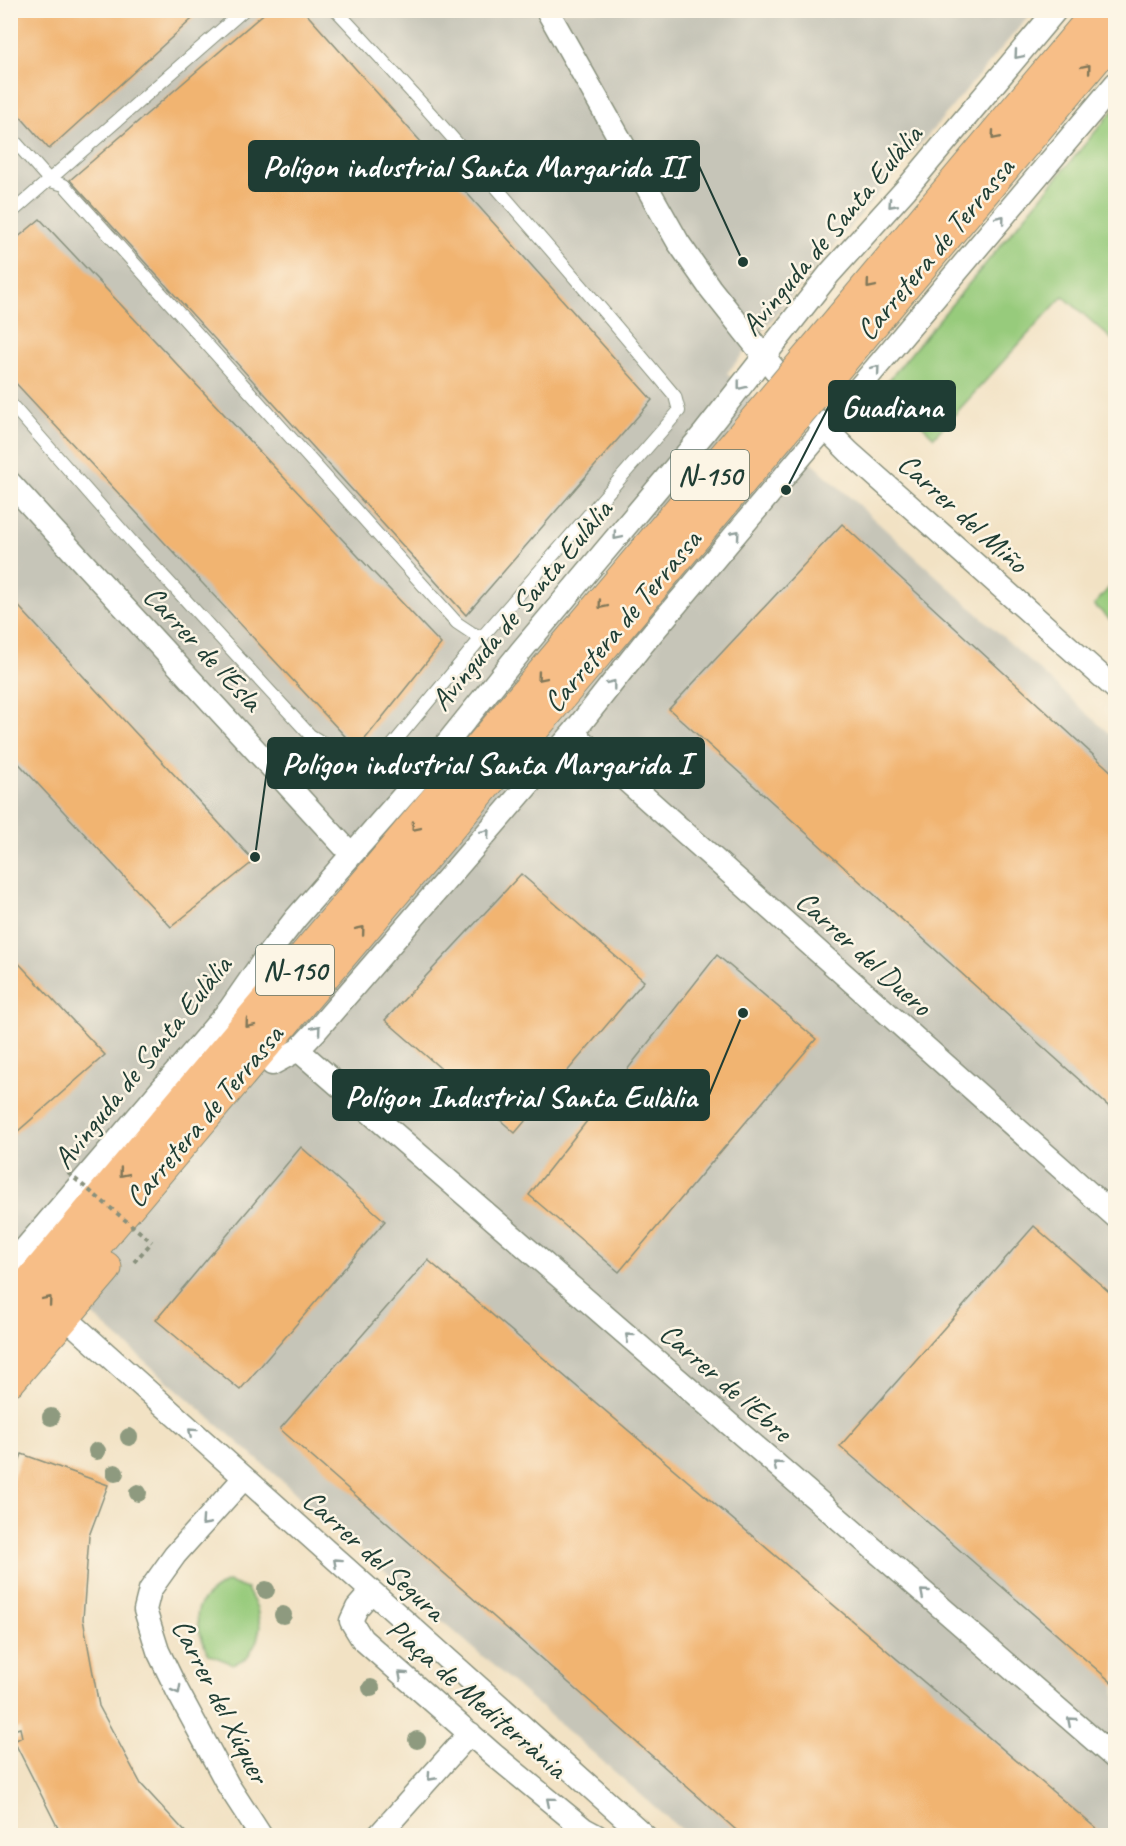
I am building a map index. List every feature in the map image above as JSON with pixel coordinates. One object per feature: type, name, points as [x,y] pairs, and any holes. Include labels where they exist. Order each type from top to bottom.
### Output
[{"type":"main road","name":"Carretera de Terrassa","points":[[10,1345],[324,975],[589,641],[851,328],[1100,10]]},
{"type":"main road","name":"Carretera de Terrassa","points":[[851,328],[1116,33]]},
{"type":"main road","name":"Carretera de Terrassa","points":[[10,1307],[361,892],[589,641]]},
{"type":"main road","points":[[10,1378],[285,1057],[324,975]]},
{"type":"street","name":"Carrer del Miño","points":[[547,10],[678,242],[763,357],[824,429],[1116,689]]},
{"type":"street","name":"Avinguda de Santa Eulàlia","points":[[10,1266],[229,1010],[296,918],[418,779],[521,651],[704,433],[830,273],[906,189],[1056,10]]},
{"type":"street","points":[[285,1057],[573,734],[643,644],[1116,83]]},
{"type":"street","name":"Carrer de l'Esla","points":[[10,483],[351,854]]},
{"type":"street","name":"Carrer del Duero","points":[[573,734],[1116,1217]]},
{"type":"street","name":"Carretera de Terrassa","points":[[229,1010],[361,892]]},
{"type":"street","name":"Carrer de l'Ebre","points":[[285,1057],[1116,1759]]},
{"type":"street","name":"Carrer del Segura","points":[[64,1317],[644,1834]]},
{"type":"street","name":"Carrer del Xúquer","points":[[244,1478],[175,1555],[150,1590],[145,1610],[158,1651],[177,1690],[228,1785],[261,1836]]},
{"type":"street","name":"Plaça de Mediterrània","points":[[371,1592],[357,1608],[351,1621],[362,1639],[584,1829],[597,1836]]},
{"type":"street","points":[[378,1836],[470,1733]]},
{"type":"street","points":[[620,1836],[644,1834]]},
{"type":"lane","points":[[10,214],[244,10]]},
{"type":"lane","points":[[336,10],[597,303],[675,396],[678,411],[482,637],[375,766]]},
{"type":"lane","points":[[10,136],[50,181],[64,185],[457,622],[482,637]]},
{"type":"lane","points":[[10,404],[133,543],[310,735],[346,757],[418,779]]},
{"type":"path","points":[[68,1173],[152,1242]]},
{"type":"shaded area","points":[[11,11],[1033,11],[727,373],[820,470],[1115,739],[1115,1835],[687,1835],[11,1244]]},
{"type":"green space","points":[[1115,108],[1115,342],[1063,296],[934,437],[883,387]]},
{"type":"green space","points":[[1115,581],[1115,624],[1094,605]]},
{"type":"green space","points":[[228,1582],[247,1589],[257,1608],[260,1627],[257,1640],[247,1658],[233,1664],[208,1654],[197,1620],[201,1604],[206,1596]]},
{"type":"building","points":[[10,10],[202,10],[49,149],[10,105]]},
{"type":"building","points":[[268,10],[303,10],[652,400],[466,615],[70,180]]},
{"type":"building","points":[[40,219],[441,644],[357,749],[10,377],[10,244]]},
{"type":"building","points":[[842,524],[1116,776],[1116,1113],[669,709]]},
{"type":"building","points":[[10,597],[254,861],[171,927],[10,754]]},
{"type":"building","points":[[521,874],[644,981],[515,1133],[385,1020]]},
{"type":"building","points":[[10,954],[105,1055],[10,1138]]},
{"type":"building","points":[[717,955],[816,1039],[619,1272],[529,1195]]},
{"type":"building","points":[[301,1147],[385,1221],[240,1390],[156,1320]]},
{"type":"building","points":[[1034,1226],[1116,1298],[1116,1686],[840,1446]]},
{"type":"building","points":[[428,1260],[1105,1836],[743,1836],[280,1429]]},
{"type":"building","points":[[22,1454],[108,1485],[89,1536],[83,1619],[99,1706],[141,1784],[189,1836],[62,1836],[14,1741],[22,1737],[20,1728],[10,1731],[10,1484]]},
{"type":"place","name":"Polígon industrial Santa Margarida II","points":[[743,262]]},
{"type":"place","name":"Guadiana","points":[[786,490]]},
{"type":"place","name":"Polígon industrial Santa Margarida I","points":[[255,857]]},
{"type":"place","name":"Polígon Industrial Santa Eulàlia","points":[[743,1013]]}]
